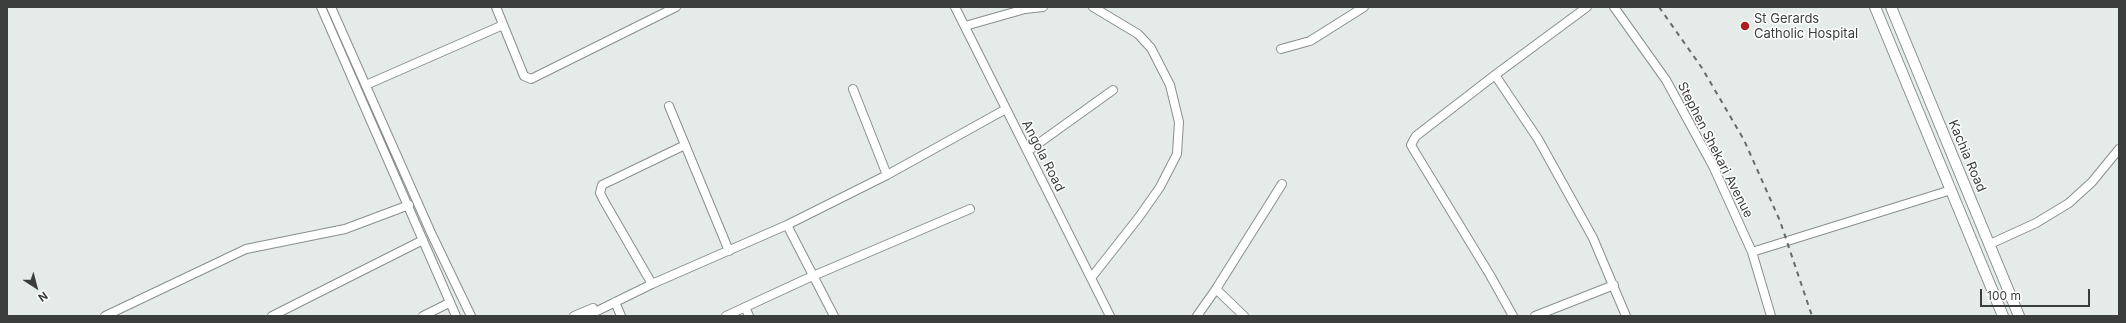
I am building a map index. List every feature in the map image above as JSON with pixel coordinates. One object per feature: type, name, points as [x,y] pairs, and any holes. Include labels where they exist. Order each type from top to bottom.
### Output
[{"type":"main road","points":[[1875,7],[2003,316]]},
{"type":"main road","name":"Kachia Road","points":[[1891,7],[2019,316]]},
{"type":"street","points":[[321,7],[409,205],[449,303],[456,316]]},
{"type":"street","points":[[331,7],[446,264],[471,316]]},
{"type":"street","points":[[496,7],[524,76],[531,79],[676,7]]},
{"type":"street","name":"Angola Road","points":[[955,7],[1110,316]]},
{"type":"street","points":[[965,26],[1025,10],[1043,7]]},
{"type":"street","points":[[1092,278],[1140,217],[1160,187],[1177,154],[1179,122],[1170,85],[1151,48],[1138,34],[1093,7]]},
{"type":"street","points":[[1281,49],[1310,41],[1364,7]]},
{"type":"street","points":[[1513,316],[1412,145],[1416,136],[1587,7]]},
{"type":"street","name":"Stephen Shekari Avenue","points":[[1614,7],[1666,80],[1713,166],[1752,252],[1771,316]]},
{"type":"street","points":[[366,85],[503,25]]},
{"type":"street","points":[[1495,75],[1538,139],[1593,238],[1626,316]]},
{"type":"street","points":[[853,89],[887,175]]},
{"type":"street","points":[[1028,150],[1113,90]]},
{"type":"street","points":[[669,106],[730,251]]},
{"type":"street","points":[[587,316],[652,284],[787,225],[887,175],[1006,108]]},
{"type":"street","points":[[652,284],[600,193],[602,185],[685,145]]},
{"type":"street","points":[[1990,244],[2036,223],[2069,203],[2092,182],[2119,150]]},
{"type":"street","points":[[1197,316],[1216,289],[1282,184]]},
{"type":"street","points":[[1752,252],[1951,190]]},
{"type":"street","points":[[105,316],[246,250],[345,229],[409,205]]},
{"type":"street","points":[[726,316],[970,209]]},
{"type":"street","points":[[787,225],[834,316]]},
{"type":"street","points":[[272,316],[423,240]]},
{"type":"street","points":[[436,270],[446,264]]},
{"type":"street","points":[[1535,316],[1614,285]]},
{"type":"street","points":[[1216,289],[1244,316]]},
{"type":"street","points":[[574,316],[606,302],[615,302]]},
{"type":"street","points":[[615,302],[621,316]]},
{"type":"street","points":[[423,316],[449,303]]},
{"type":"street","points":[[745,307],[750,316]]},
{"type":"railway","points":[[1659,7],[1702,68],[1744,140],[1780,221],[1812,316]]},
{"type":"place","name":"St Gerards Catholic Hospital","points":[[1745,26]]}]
